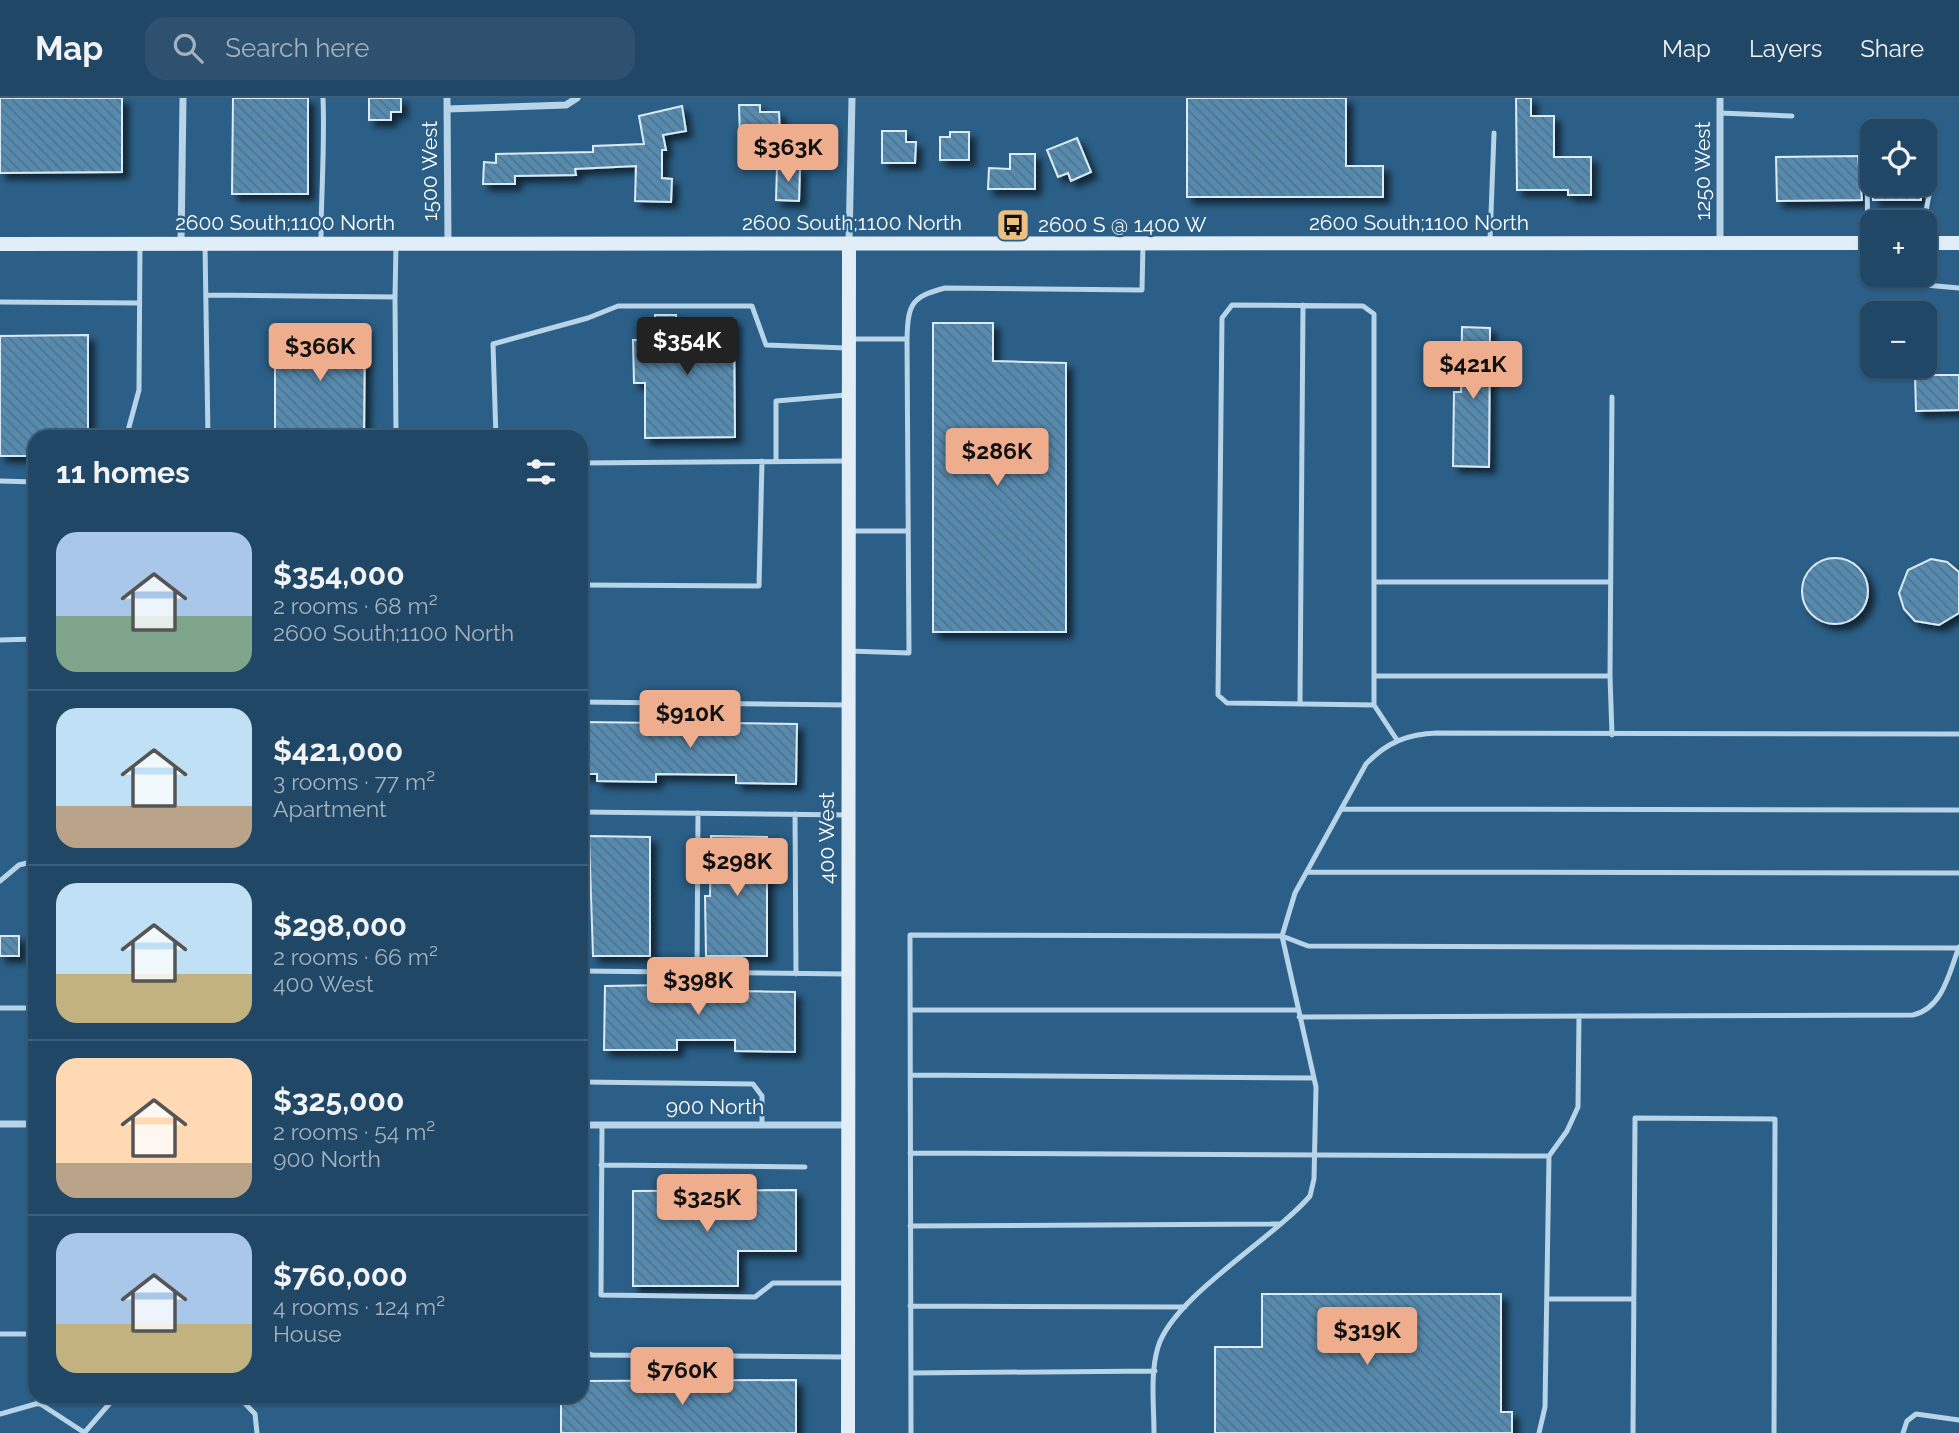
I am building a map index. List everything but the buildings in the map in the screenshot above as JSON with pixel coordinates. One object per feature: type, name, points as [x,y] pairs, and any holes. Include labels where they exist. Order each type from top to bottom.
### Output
[{"type":"main road","name":"2600 South;1100 North","points":[[0,244],[1860,243]]},
{"type":"main road","points":[[1937,243],[1959,243]]},
{"type":"main road","name":"400 West","points":[[848,1433],[849,244]]},
{"type":"street","points":[[181,244],[183,98]]},
{"type":"street","name":"1500 West","points":[[447,98],[447,244]]},
{"type":"street","points":[[447,109],[566,105],[577,98]]},
{"type":"street","points":[[849,244],[852,98]]},
{"type":"street","name":"1250 West","points":[[1720,98],[1720,244]]},
{"type":"street","points":[[0,1124],[28,1124]]},
{"type":"street","name":"900 North","points":[[588,1125],[848,1125]]},
{"type":"lane","points":[[321,244],[320,195],[325,152],[323,98]]},
{"type":"lane","points":[[1720,113],[1792,116]]},
{"type":"lane","points":[[1490,244],[1494,133]]},
{"type":"lane","points":[[128,430],[139,390],[140,244]]},
{"type":"lane","points":[[205,244],[208,430]]},
{"type":"lane","points":[[396,244],[396,430]]},
{"type":"lane","points":[[849,651],[909,653],[908,311],[921,295],[945,288],[1142,290],[1143,244]]},
{"type":"lane","points":[[1937,286],[1959,288]]},
{"type":"lane","points":[[206,295],[395,297]]},
{"type":"lane","points":[[0,302],[139,303]]},
{"type":"lane","points":[[1374,705],[1227,703],[1218,695],[1222,318],[1232,305],[1363,306],[1374,314],[1374,705],[1397,740]]},
{"type":"lane","points":[[1300,704],[1303,305]]},
{"type":"lane","points":[[496,430],[493,344],[588,318],[618,306],[752,306],[765,345],[849,344],[907,339]]},
{"type":"lane","points":[[776,461],[776,401],[849,394]]},
{"type":"lane","points":[[1612,397],[1612,734]]},
{"type":"lane","points":[[588,585],[759,586],[762,461]]},
{"type":"lane","points":[[588,463],[849,461]]},
{"type":"lane","points":[[0,481],[28,482]]},
{"type":"lane","points":[[849,531],[908,531]]},
{"type":"lane","points":[[1374,582],[1611,582]]},
{"type":"lane","points":[[0,640],[28,639]]},
{"type":"lane","points":[[1374,676],[1610,676]]},
{"type":"lane","points":[[588,702],[849,705]]},
{"type":"lane","points":[[1154,1433],[1155,1371],[1163,1334],[1185,1307],[1310,1196],[1316,1154],[1314,1078],[1282,936],[1295,892],[1366,764],[1397,740],[1417,734],[1959,734]]},
{"type":"lane","points":[[1341,809],[1959,810]]},
{"type":"lane","points":[[588,812],[849,815]]},
{"type":"lane","points":[[697,973],[698,813]]},
{"type":"lane","points":[[795,814],[796,974]]},
{"type":"lane","points":[[0,881],[19,865],[28,862]]},
{"type":"lane","points":[[1307,872],[1959,873]]},
{"type":"lane","points":[[911,1433],[910,935],[1282,936],[1308,946],[1959,948],[1937,1001],[1924,1013],[1913,1015],[1299,1017]]},
{"type":"lane","points":[[588,971],[848,974]]},
{"type":"lane","points":[[0,1008],[28,1008]]},
{"type":"lane","points":[[910,1010],[1297,1010]]},
{"type":"lane","points":[[1539,1433],[1545,1407],[1549,1156],[1567,1131],[1578,1107],[1579,1016]]},
{"type":"lane","points":[[910,1075],[1314,1078]]},
{"type":"lane","points":[[588,1082],[754,1084],[762,1096],[762,1125]]},
{"type":"lane","points":[[1633,1433],[1635,1118],[1776,1119],[1774,1433]]},
{"type":"lane","points":[[602,1125],[601,1295],[755,1297],[773,1283],[848,1283]]},
{"type":"lane","points":[[910,1153],[1549,1156]]},
{"type":"lane","points":[[601,1165],[805,1167]]},
{"type":"lane","points":[[910,1226],[1280,1224]]},
{"type":"lane","points":[[1547,1299],[1634,1299]]},
{"type":"lane","points":[[910,1307],[1185,1307]]},
{"type":"lane","points":[[0,1334],[28,1334]]},
{"type":"lane","points":[[588,1353],[848,1357]]},
{"type":"lane","points":[[911,1373],[1155,1371]]},
{"type":"lane","points":[[0,1414],[31,1403]]},
{"type":"lane","points":[[43,1403],[85,1432],[110,1403]]},
{"type":"lane","points":[[245,1403],[255,1414],[257,1433]]},
{"type":"lane","points":[[1903,1433],[1907,1421],[1916,1415],[1959,1420]]},
{"type":"place","name":"2600 S @ 1400 W","points":[[1013,225]]}]
